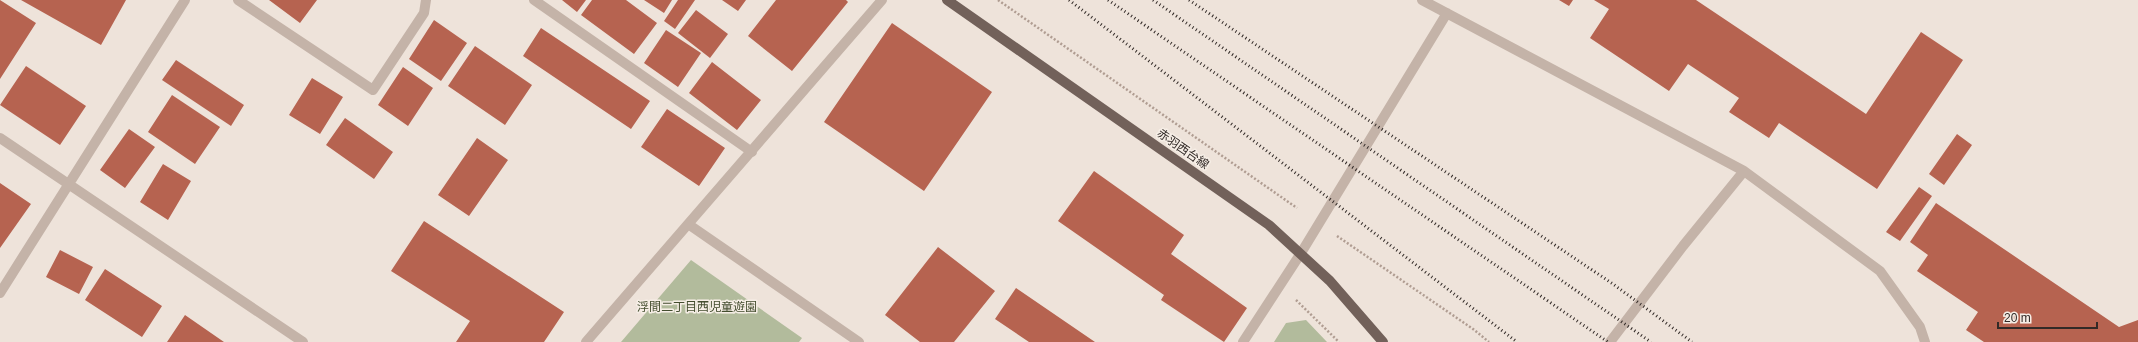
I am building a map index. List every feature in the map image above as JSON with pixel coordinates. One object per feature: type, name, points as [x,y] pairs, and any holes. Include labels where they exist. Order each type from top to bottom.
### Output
[{"type":"main road","name":"赤羽西台線","points":[[947,0],[1261,220],[1301,253],[1330,281],[1383,342]]},
{"type":"street","points":[[0,293],[185,0]]},
{"type":"street","points":[[238,0],[373,90],[424,13],[426,0]]},
{"type":"street","points":[[534,0],[752,152]]},
{"type":"street","points":[[586,342],[882,0]]},
{"type":"street","points":[[1422,0],[1744,171],[1880,271],[1920,327],[1925,342]]},
{"type":"street","points":[[1244,342],[1301,253],[1447,13]]},
{"type":"street","points":[[0,138],[303,342]]},
{"type":"street","points":[[1610,342],[1683,246],[1744,171]]},
{"type":"street","points":[[688,224],[859,342]]},
{"type":"path","points":[[998,0],[1298,208]]},
{"type":"path","points":[[1335,235],[1473,329],[1489,342]]},
{"type":"path","points":[[1280,284],[1339,342]]},
{"type":"green space","name":"浮間二丁目西児童遊園","points":[[691,260],[802,338],[799,342],[621,342]]},
{"type":"green space","points":[[1306,320],[1327,342],[1274,342],[1286,323]]},
{"type":"building","points":[[0,0],[36,23],[0,79]]},
{"type":"building","points":[[21,0],[126,0],[101,45]]},
{"type":"building","points":[[269,0],[317,0],[300,23]]},
{"type":"building","points":[[562,0],[586,0],[577,12]]},
{"type":"building","points":[[592,0],[626,0],[657,23],[634,54],[581,15]]},
{"type":"building","points":[[644,0],[672,0],[664,13]]},
{"type":"building","points":[[678,0],[695,0],[675,29],[664,21]]},
{"type":"building","points":[[722,0],[746,0],[738,11]]},
{"type":"building","points":[[776,0],[846,0],[848,2],[792,71],[748,36]]},
{"type":"building","points":[[1559,0],[1573,0],[1569,6]]},
{"type":"building","points":[[1594,0],[1696,0],[1866,114],[1921,32],[1963,60],[1877,189],[1779,123],[1769,138],[1729,112],[1739,98],[1688,64],[1669,91],[1590,38],[1609,9]]},
{"type":"building","points":[[696,10],[728,34],[710,58],[678,33]]},
{"type":"building","points":[[434,20],[467,43],[441,81],[409,59]]},
{"type":"building","points":[[892,23],[992,92],[924,191],[824,122]]},
{"type":"building","points":[[541,28],[650,101],[631,129],[523,56]]},
{"type":"building","points":[[666,30],[701,53],[678,87],[644,63]]},
{"type":"building","points":[[475,46],[532,85],[505,125],[448,86]]},
{"type":"building","points":[[176,60],[244,105],[231,126],[162,80]]},
{"type":"building","points":[[712,62],[761,100],[737,130],[689,93]]},
{"type":"building","points":[[26,66],[86,106],[60,145],[0,105]]},
{"type":"building","points":[[403,67],[433,88],[408,126],[378,105]]},
{"type":"building","points":[[312,78],[343,97],[320,134],[289,115]]},
{"type":"building","points":[[172,95],[220,127],[195,164],[148,132]]},
{"type":"building","points":[[667,109],[725,148],[699,186],[641,147]]},
{"type":"building","points":[[345,118],[393,152],[374,179],[326,145]]},
{"type":"building","points":[[129,129],[155,147],[125,188],[100,170]]},
{"type":"building","points":[[1957,134],[1972,145],[1944,185],[1929,174]]},
{"type":"building","points":[[477,138],[508,160],[469,216],[438,195]]},
{"type":"building","points":[[163,164],[191,181],[168,220],[140,202]]},
{"type":"building","points":[[1094,171],[1184,235],[1171,254],[1247,308],[1224,342],[1161,300],[1164,295],[1058,221]]},
{"type":"building","points":[[0,183],[31,204],[0,248]]},
{"type":"building","points":[[1919,187],[1932,196],[1900,241],[1886,232]]},
{"type":"building","points":[[1936,203],[2119,327],[2138,320],[2138,342],[1984,342],[1966,330],[1978,312],[1917,271],[1928,255],[1910,242]]},
{"type":"building","points":[[424,221],[564,312],[544,342],[456,342],[470,321],[391,271]]},
{"type":"building","points":[[938,247],[995,291],[954,342],[920,342],[885,315]]},
{"type":"building","points":[[60,250],[93,267],[79,294],[46,277]]},
{"type":"building","points":[[105,269],[162,306],[142,337],[85,300]]},
{"type":"building","points":[[1016,288],[1095,342],[1029,342],[995,319]]},
{"type":"building","points":[[185,315],[224,342],[167,342]]},
{"type":"railway","points":[[1069,0],[1517,342]]},
{"type":"railway","points":[[1108,0],[1608,342]]},
{"type":"railway","points":[[1153,0],[1651,342]]},
{"type":"railway","points":[[1189,0],[1613,284],[1692,342]]}]
